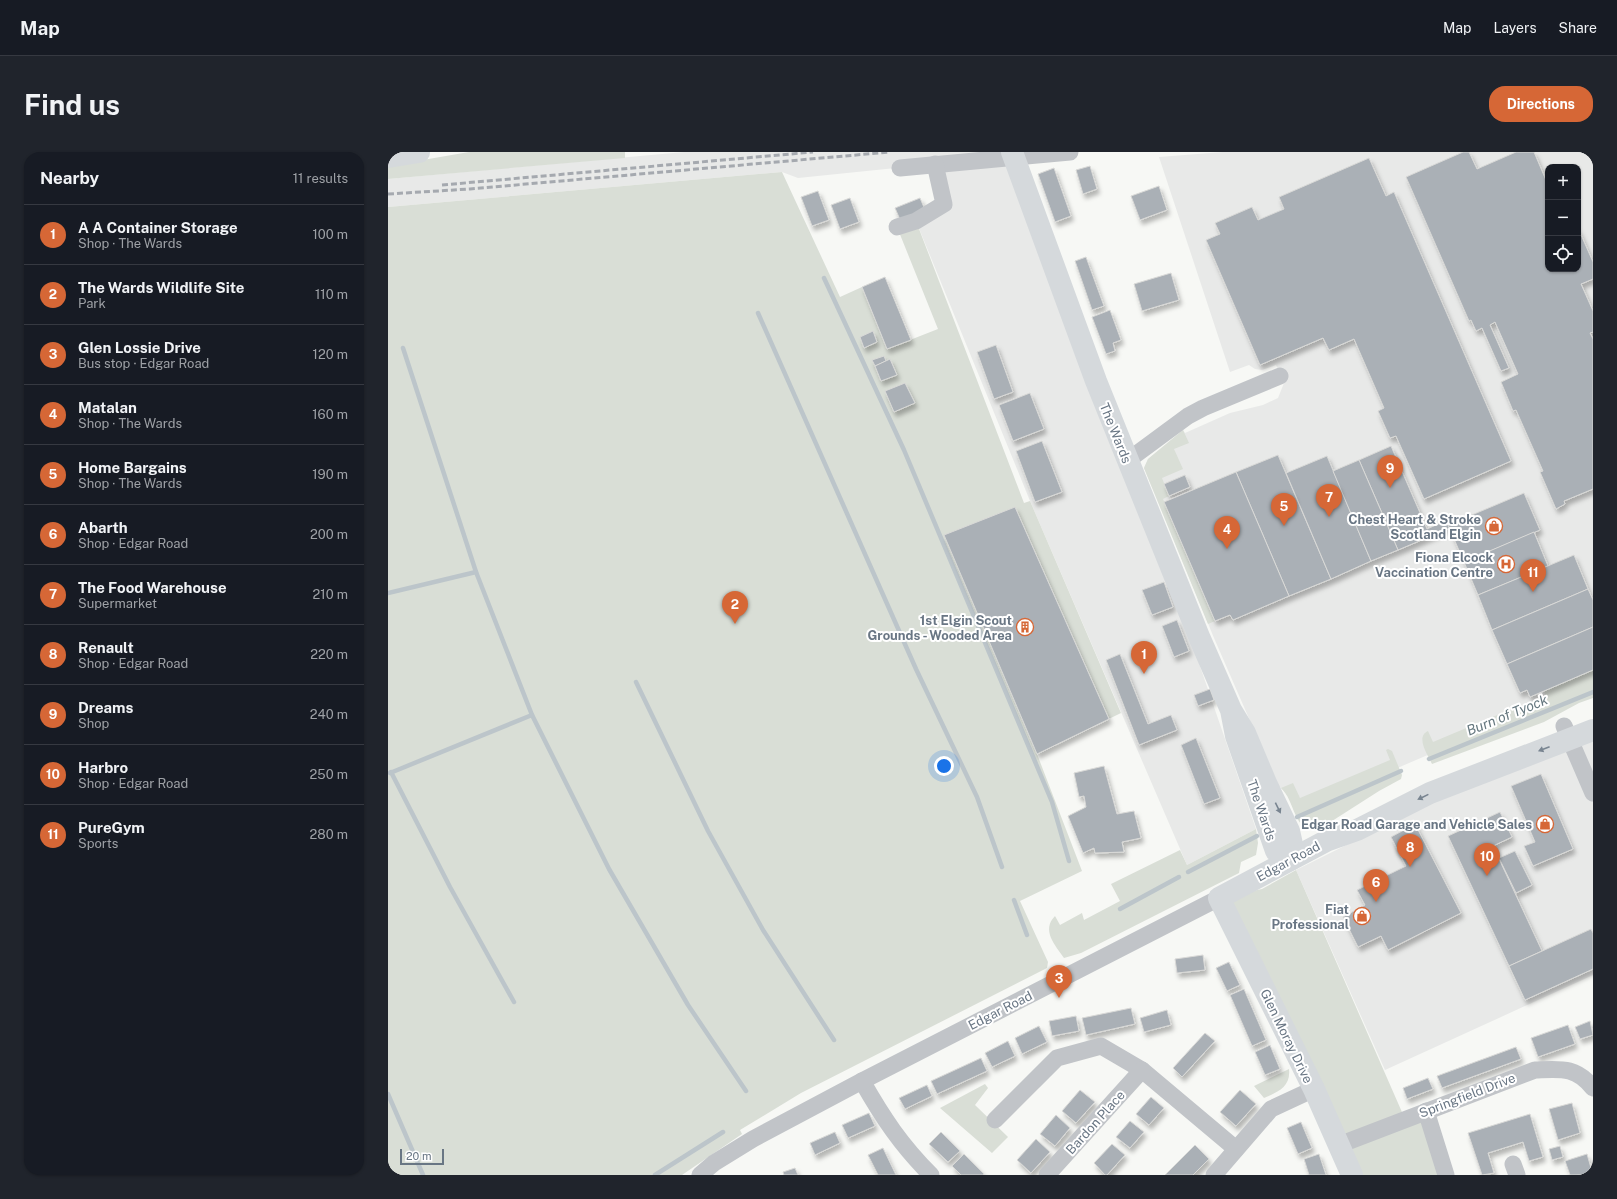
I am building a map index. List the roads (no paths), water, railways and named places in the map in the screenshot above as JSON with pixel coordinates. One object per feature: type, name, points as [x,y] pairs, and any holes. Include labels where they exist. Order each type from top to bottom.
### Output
[{"type":"street","points":[[388,158],[419,152]]},
{"type":"street","points":[[900,168],[1013,154],[1070,152]]},
{"type":"street","name":"The Wards","points":[[1013,154],[1096,381],[1127,461],[1231,710],[1245,733],[1282,855]]},
{"type":"street","points":[[897,227],[916,221],[944,204],[935,164]]},
{"type":"street","points":[[1127,461],[1193,413],[1280,376]]},
{"type":"street","name":"Edgar Road","points":[[700,1175],[714,1163],[753,1138],[1219,898],[1299,843],[1320,844],[1357,830],[1444,787],[1567,732],[1593,715]]},
{"type":"street","name":"Edgar Road","points":[[1567,732],[1593,730]]},
{"type":"street","points":[[1567,732],[1593,793]]},
{"type":"street","name":"Glen Moray Drive","points":[[1219,898],[1314,1089],[1352,1175]]},
{"type":"street","points":[[994,1120],[1057,1058],[1101,1046],[1142,1070],[1236,1149]]},
{"type":"street","name":"Springfield Drive","points":[[1339,1145],[1535,1070],[1564,1068],[1586,1078],[1593,1088]]},
{"type":"street","name":"Bardon Place","points":[[1047,1175],[1142,1070]]},
{"type":"street","points":[[862,1081],[884,1120],[909,1154],[931,1175]]},
{"type":"street","points":[[1214,1175],[1271,1109],[1314,1089]]},
{"type":"street","points":[[1426,1111],[1446,1175]]},
{"type":"waterway","points":[[824,278],[904,450],[1052,802],[1069,861]]},
{"type":"waterway","points":[[758,313],[916,669],[977,797],[1002,867]]},
{"type":"waterway","points":[[403,348],[476,572],[532,715],[609,869],[688,1005],[746,1091]]},
{"type":"waterway","points":[[388,593],[476,572]]},
{"type":"waterway","points":[[636,682],[708,831],[763,930],[834,1040]]},
{"type":"waterway","name":"Burn of Tyock","points":[[1429,759],[1593,692]]},
{"type":"waterway","points":[[390,773],[532,715]]},
{"type":"waterway","name":"Burn of Tyock","points":[[1297,817],[1401,771]]},
{"type":"waterway","points":[[391,772],[450,887],[514,1002]]},
{"type":"waterway","name":"Burn of Tyock","points":[[1188,872],[1257,836]]},
{"type":"waterway","name":"Burn of Tyock","points":[[1120,909],[1179,877]]},
{"type":"waterway","points":[[1014,900],[1027,935]]},
{"type":"waterway","points":[[388,1094],[423,1175]]},
{"type":"waterway","name":"Burn of Tyock","points":[[655,1175],[723,1132]]},
{"type":"railway","points":[[442,185],[813,152]]},
{"type":"railway","points":[[388,194],[470,189],[890,152]]},
{"type":"place","name":"Dreams","points":[[1390,488]]},
{"type":"place","name":"The Food Warehouse","points":[[1329,517]]},
{"type":"place","name":"Home Bargains","points":[[1284,526]]},
{"type":"place","name":"Chest Heart & Stroke Scotland Elgin","points":[[1494,526]]},
{"type":"place","name":"Matalan","points":[[1227,549]]},
{"type":"place","name":"Fiona Elcock Vaccination Centre","points":[[1506,564]]},
{"type":"place","name":"PureGym","points":[[1533,592]]},
{"type":"place","name":"The Wards Wildlife Site","points":[[735,624]]},
{"type":"place","name":"1st Elgin Scout Grounds - Wooded Area","points":[[1025,627]]},
{"type":"place","name":"A A Container Storage","points":[[1144,674]]},
{"type":"place","name":"Edgar Road Garage and Vehicle Sales","points":[[1545,824]]},
{"type":"place","name":"Renault","points":[[1410,867]]},
{"type":"place","name":"Harbro","points":[[1487,876]]},
{"type":"place","name":"Abarth","points":[[1376,902]]},
{"type":"place","name":"Fiat Professional","points":[[1362,916]]},
{"type":"place","name":"Glen Lossie Drive","points":[[1059,998]]}]
